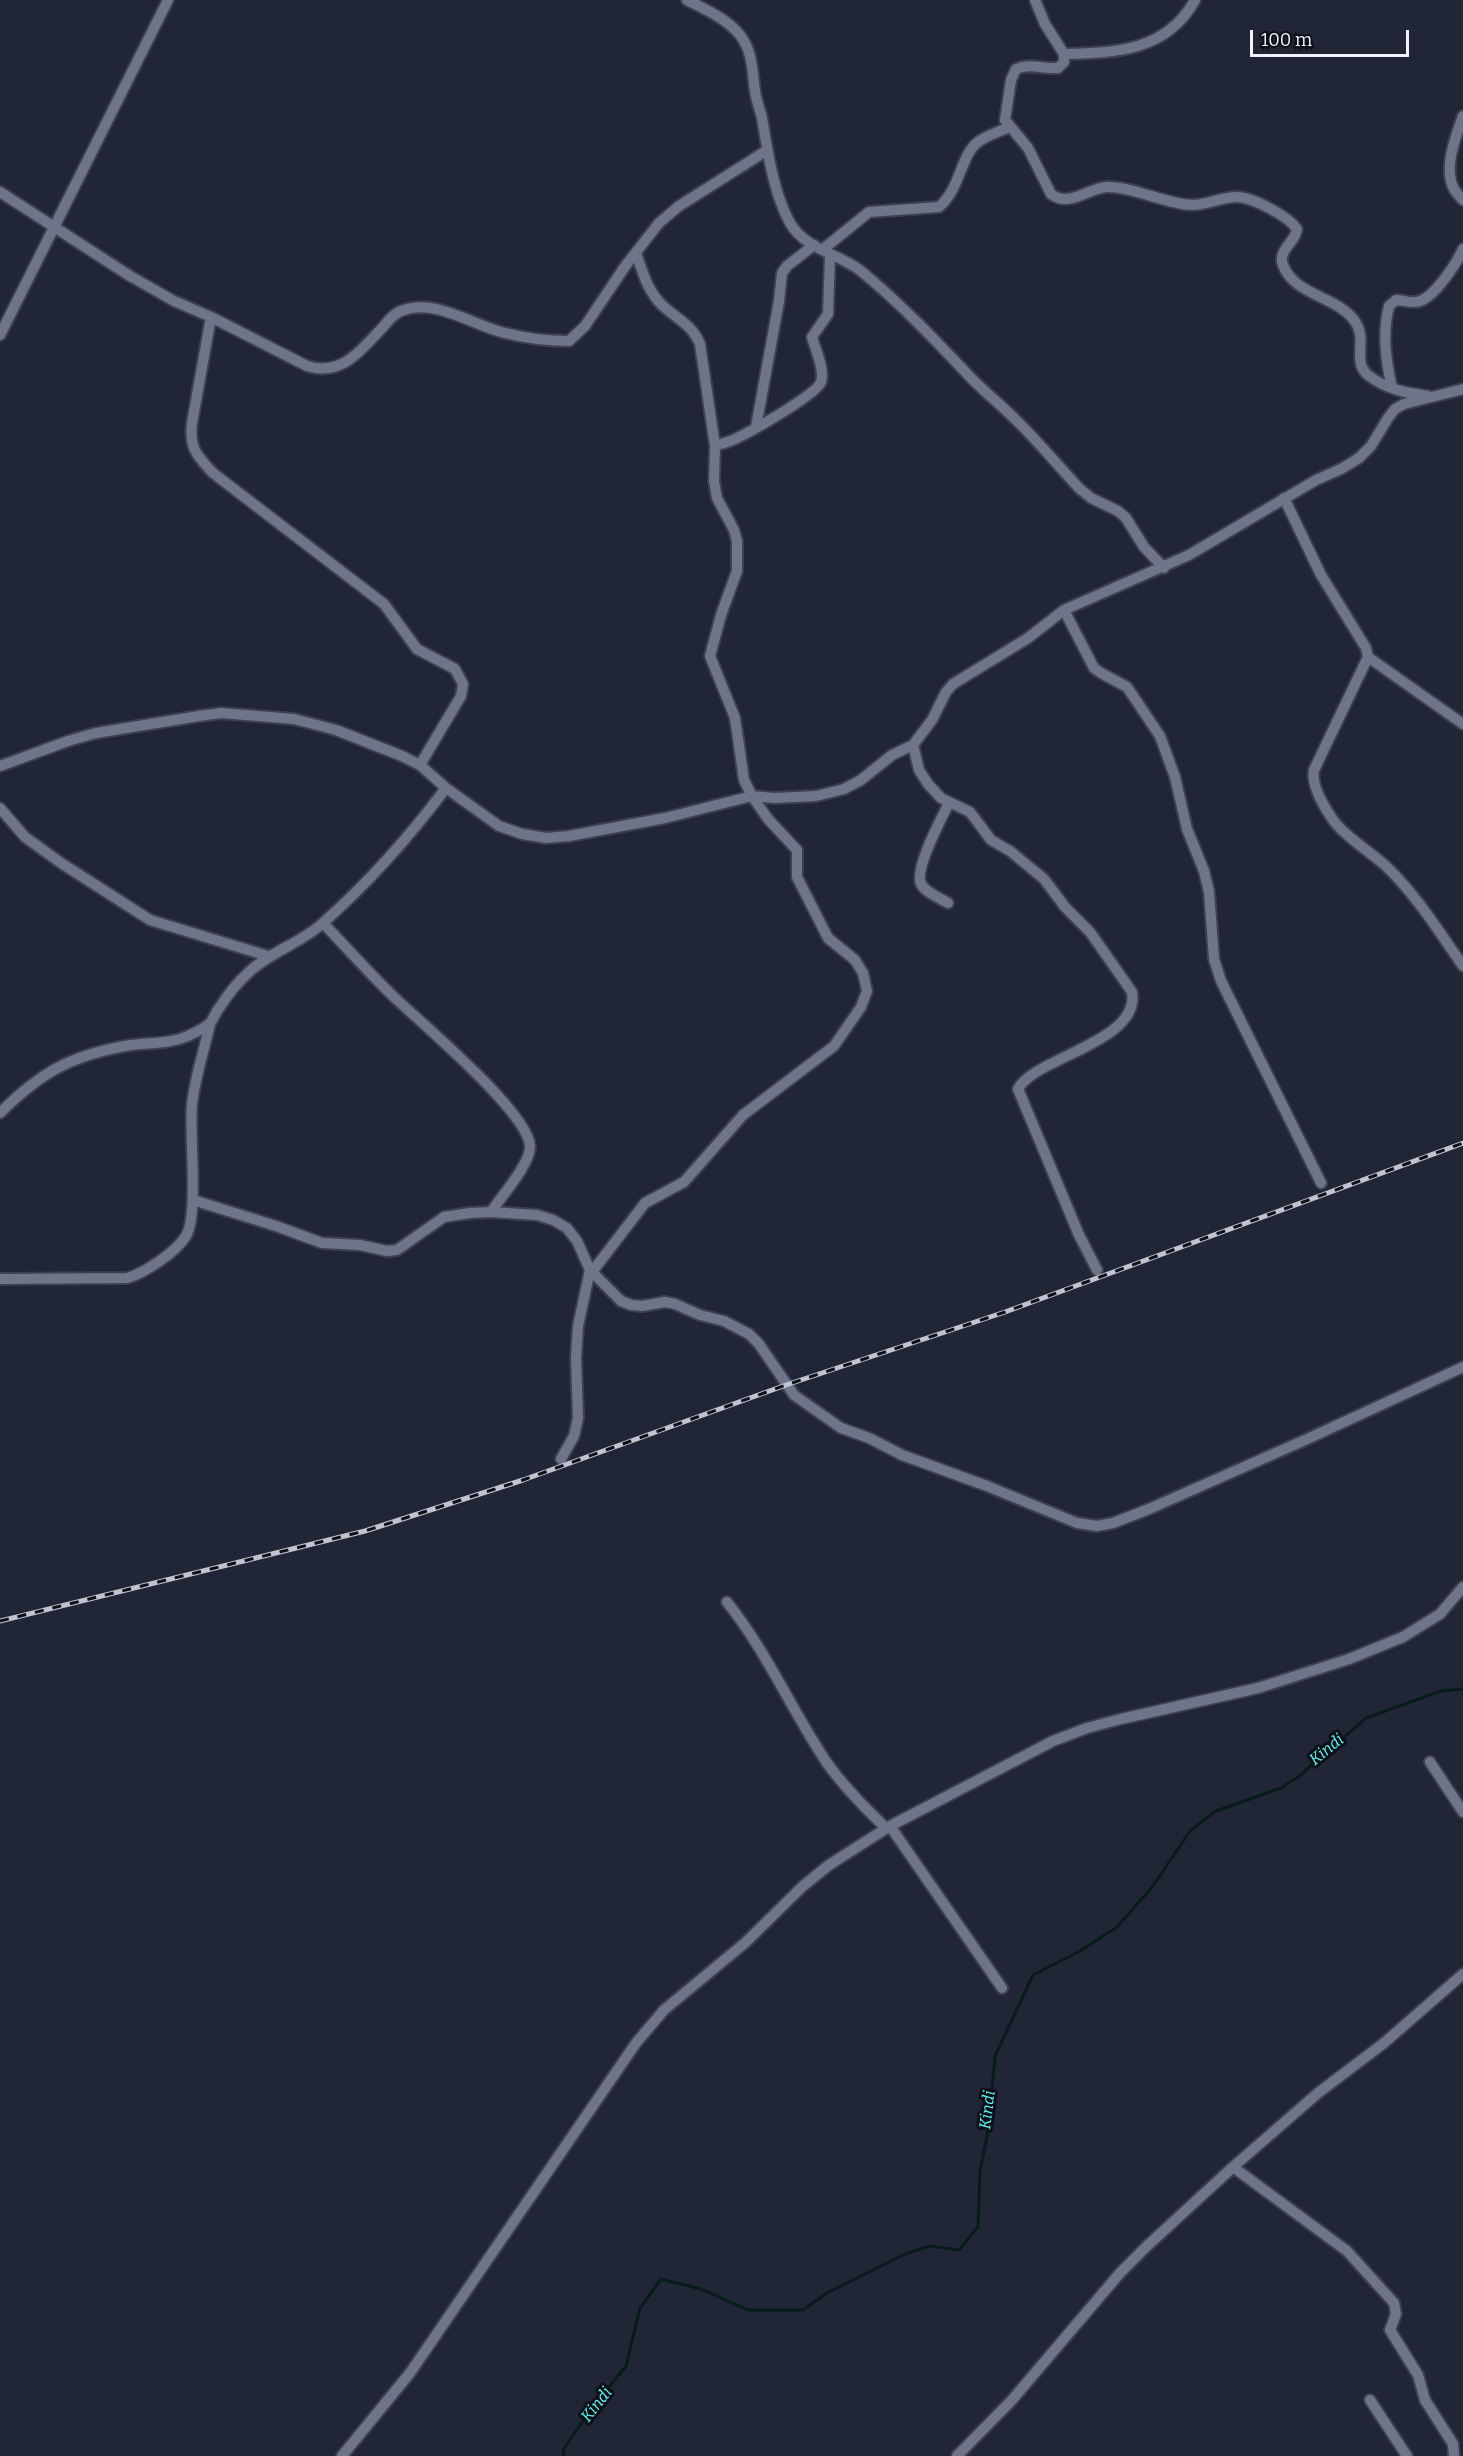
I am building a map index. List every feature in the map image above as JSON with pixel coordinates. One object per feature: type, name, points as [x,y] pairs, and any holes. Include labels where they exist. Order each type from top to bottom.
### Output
[{"type":"street","points":[[0,335],[168,0]]},
{"type":"street","points":[[687,0],[729,24],[740,35],[748,49],[754,69],[755,92],[766,151],[790,222],[796,231],[822,250],[858,269],[903,309],[984,391],[1016,419],[1080,489],[1091,498],[1119,511],[1144,547],[1164,568]]},
{"type":"street","points":[[1035,0],[1045,24],[1064,54],[1064,62],[1058,68],[1024,66],[1016,69],[1011,80],[1005,120],[1028,148],[1046,185],[1057,198],[1065,200],[1107,187],[1184,205],[1200,205],[1236,197],[1246,198],[1283,216],[1297,228],[1296,235],[1282,254],[1282,262],[1286,271],[1298,284],[1341,308],[1353,319],[1361,331],[1360,359],[1366,374],[1392,388],[1434,396]]},
{"type":"street","points":[[1064,54],[1147,45],[1164,35],[1178,22],[1195,0]]},
{"type":"street","points":[[1463,116],[1452,158],[1451,179],[1455,191],[1463,200]]},
{"type":"street","points":[[756,427],[782,273],[787,266],[822,250],[869,212],[939,207],[947,200],[956,186],[972,149],[984,139],[1009,127]]},
{"type":"street","points":[[0,192],[130,276],[174,301],[211,317],[283,355],[320,370],[331,369],[354,356],[394,315],[404,309],[428,308],[500,331],[544,341],[569,341],[585,326],[659,224],[679,206],[766,151]]},
{"type":"street","points":[[1392,388],[1386,363],[1386,325],[1389,306],[1396,300],[1422,301],[1429,296],[1463,249]]},
{"type":"street","points":[[715,446],[736,439],[811,394],[822,381],[822,372],[812,337],[828,314],[822,250]]},
{"type":"street","points":[[561,1460],[574,1436],[578,1418],[577,1336],[591,1271],[645,1203],[684,1182],[743,1115],[834,1046],[861,1007],[867,991],[860,966],[828,938],[802,891],[797,877],[797,850],[768,819],[744,780],[735,718],[710,656],[721,615],[737,571],[737,541],[734,530],[717,498],[714,481],[715,446],[700,344],[696,333],[661,304],[649,290],[636,253]]},
{"type":"street","points":[[211,317],[190,438],[194,451],[213,473],[384,604],[417,649],[446,663],[460,675],[463,684],[460,696],[420,765]]},
{"type":"street","points":[[0,766],[38,751],[96,733],[221,713],[294,719],[373,743],[420,765],[446,788],[499,826],[522,834],[546,838],[570,836],[664,818],[752,796],[774,798],[816,796],[844,789],[861,780],[892,755],[913,745],[933,720],[946,692],[953,684],[1028,638],[1064,610],[1164,568],[1284,498],[1359,458],[1379,436],[1395,409],[1463,389]]},
{"type":"street","points":[[1284,498],[1321,575],[1366,648],[1368,657],[1313,778],[1333,820],[1389,869],[1414,896],[1463,966]]},
{"type":"street","points":[[1064,610],[1094,668],[1127,687],[1160,736],[1175,777],[1187,829],[1204,871],[1209,892],[1214,959],[1221,981],[1321,1183]]},
{"type":"street","points":[[1368,657],[1463,724]]},
{"type":"street","points":[[913,745],[919,770],[941,798],[970,812],[991,840],[1010,851],[1044,879],[1065,907],[1090,932],[1132,992],[1134,1003],[1123,1022],[1079,1052],[1028,1077],[1018,1089],[1079,1234],[1097,1270]]},
{"type":"street","points":[[0,1279],[127,1278],[141,1274],[159,1262],[186,1236],[192,1200],[193,1096],[210,1024],[231,991],[268,956],[302,938],[323,923],[411,833],[446,788]]},
{"type":"street","points":[[948,903],[928,891],[921,883],[921,877],[931,843],[949,803]]},
{"type":"street","points":[[0,808],[26,837],[61,863],[150,920],[268,956]]},
{"type":"street","points":[[323,923],[391,994],[502,1100],[527,1133],[531,1144],[530,1152],[491,1212]]},
{"type":"street","points":[[0,1113],[25,1088],[71,1060],[124,1046],[168,1043],[188,1036],[210,1024]]},
{"type":"street","points":[[192,1200],[322,1243],[360,1245],[387,1251],[397,1250],[444,1217],[491,1212],[537,1215],[553,1220],[567,1228],[577,1241],[591,1271],[621,1301],[642,1306],[665,1302],[675,1304],[700,1315],[724,1321],[749,1334],[759,1344],[794,1395],[851,1432],[869,1437],[902,1455],[987,1486],[1077,1523],[1097,1526],[1113,1523],[1149,1509],[1305,1440],[1463,1366]]},
{"type":"street","points":[[342,2456],[410,2373],[636,2043],[657,2018],[746,1942],[803,1886],[829,1865],[888,1827],[1053,1741],[1110,1722],[1258,1688],[1349,1659],[1426,1625],[1440,1614],[1463,1587]]},
{"type":"street","points":[[727,1602],[748,1628],[829,1765],[852,1795],[888,1827],[1002,1988]]},
{"type":"street","points":[[1430,1762],[1463,1812]]},
{"type":"street","points":[[957,2456],[1012,2400],[1120,2273],[1233,2167],[1318,2093],[1384,2043],[1463,1974]]},
{"type":"street","points":[[1233,2167],[1347,2251],[1394,2303],[1396,2314],[1390,2330],[1418,2375],[1425,2400],[1453,2444],[1454,2456]]},
{"type":"street","points":[[1370,2400],[1407,2456]]},
{"type":"waterway","name":"Kindi","points":[[564,2456],[563,2450],[594,2405],[626,2366],[640,2308],[661,2279],[701,2289],[748,2310],[803,2310],[827,2293],[905,2254],[930,2246],[959,2250],[978,2227],[980,2171],[988,2131],[995,2056],[1033,1975],[1080,1951],[1117,1927],[1153,1886],[1190,1831],[1216,1811],[1281,1788],[1298,1777],[1366,1718],[1441,1691],[1463,1689]]},
{"type":"railway","points":[[0,1621],[365,1531],[523,1480],[786,1385],[1005,1312],[1463,1143]]}]
